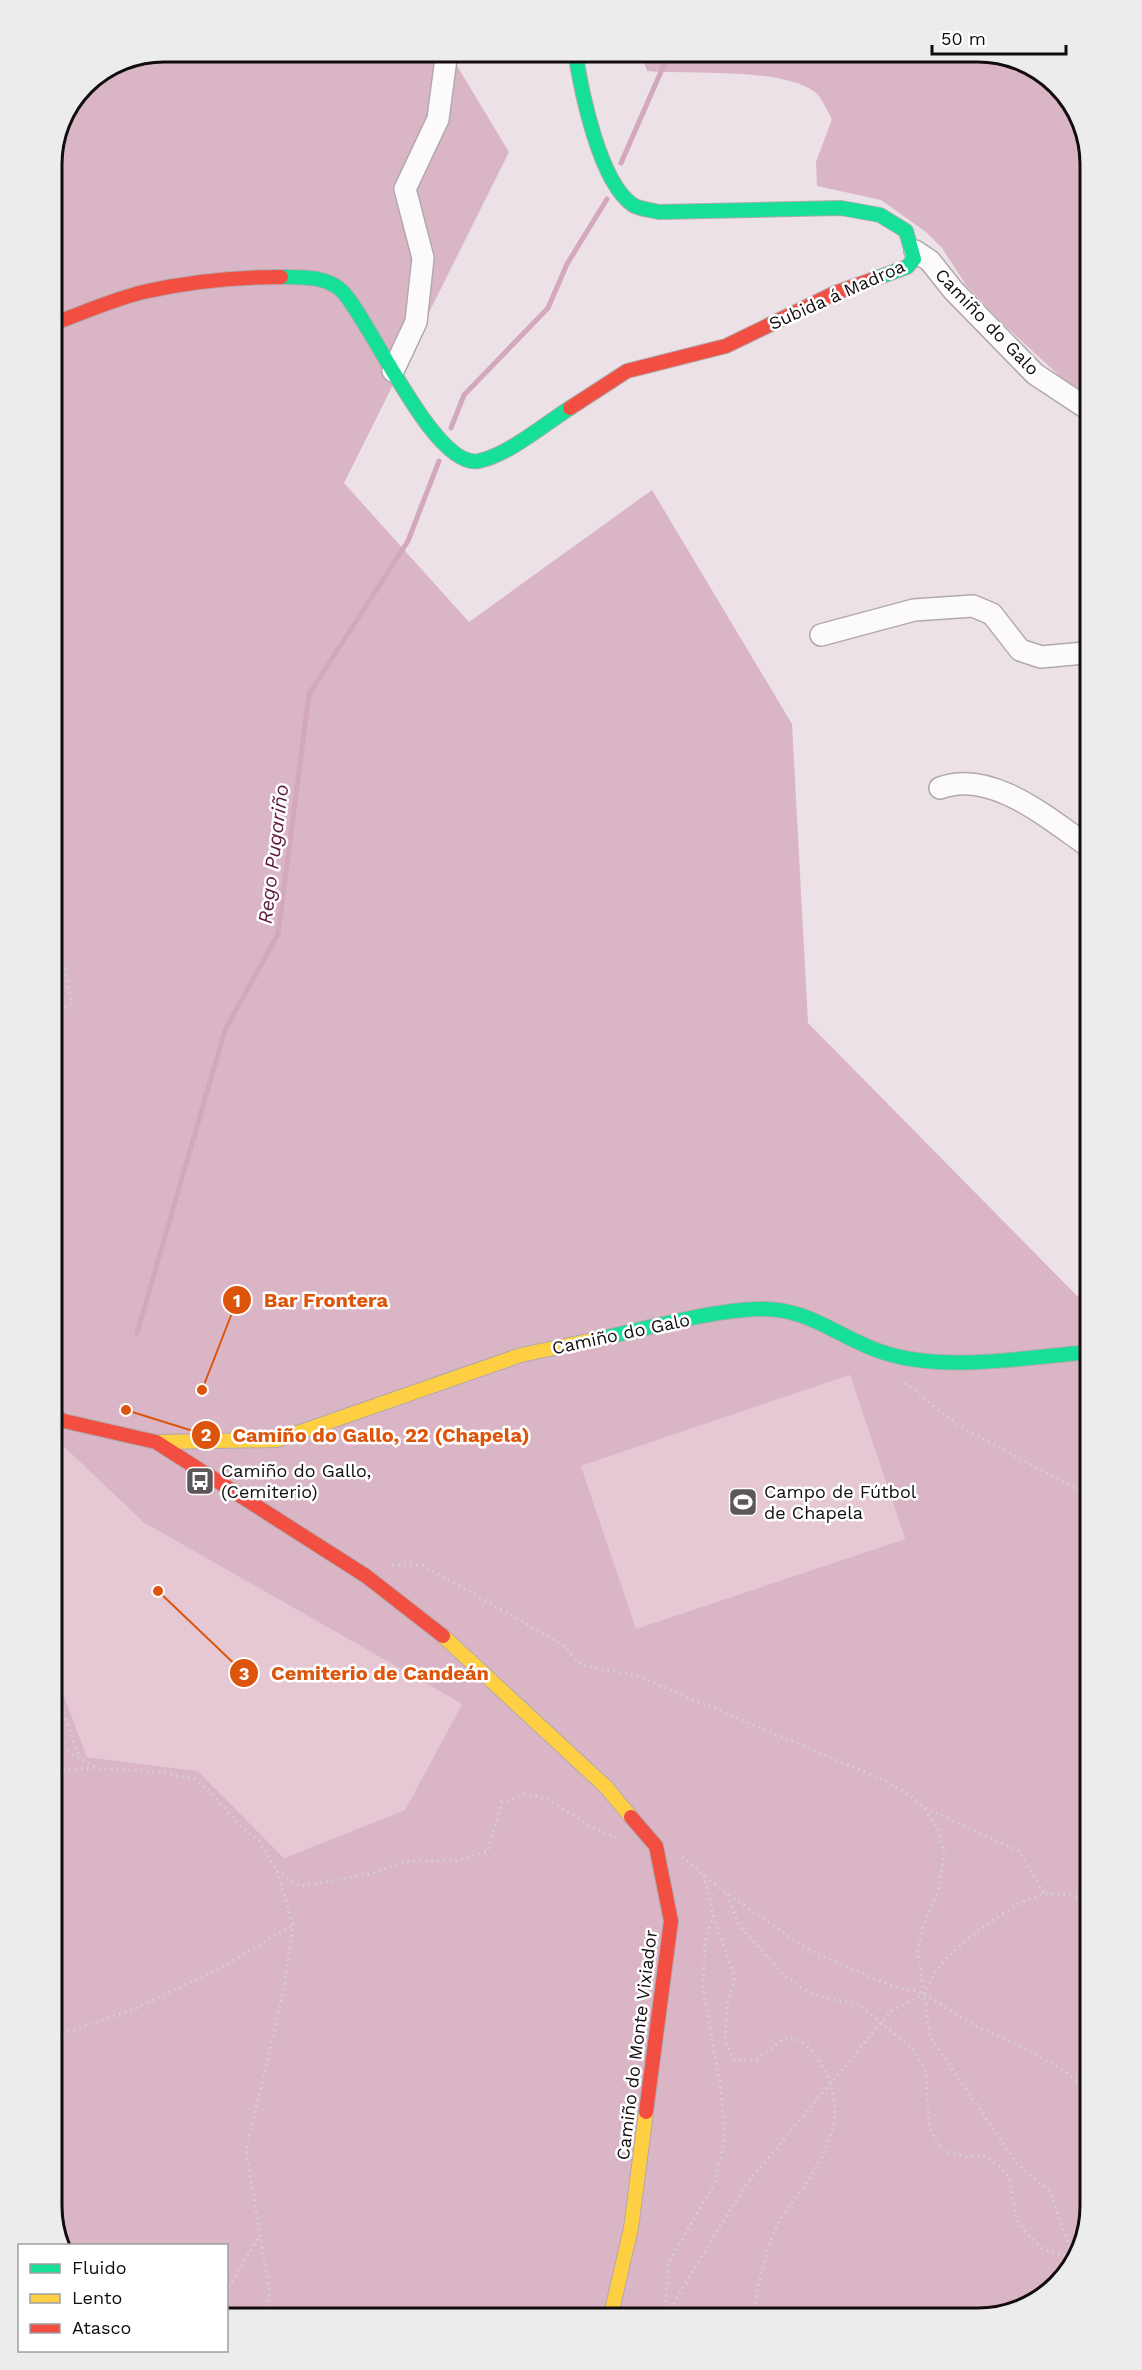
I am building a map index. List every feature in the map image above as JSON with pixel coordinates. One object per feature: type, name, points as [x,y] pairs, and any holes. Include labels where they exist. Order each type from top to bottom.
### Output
[{"type":"street","points":[[393,371],[416,322],[423,258],[405,189],[438,119],[446,62]]},
{"type":"street","name":"Subida á Madroa","points":[[62,320],[142,292],[221,281],[319,279],[334,284],[347,296],[421,416],[452,453],[476,462],[494,457],[627,371],[726,346],[834,293],[907,267],[914,259],[915,251],[911,238],[902,226],[891,220],[820,205],[693,213],[650,210],[634,206],[623,197],[611,176],[587,116],[577,62]]},
{"type":"street","name":"Camiño do Galo","points":[[915,251],[930,261],[953,290],[1035,374],[1081,404]]},
{"type":"street","points":[[821,634],[914,610],[973,606],[992,614],[1020,650],[1041,657],[1081,653]]},
{"type":"street","points":[[940,788],[955,782],[1009,793],[1081,841]]},
{"type":"street","name":"Camiño do Galo","points":[[156,1442],[277,1440],[521,1355],[698,1318],[760,1309],[800,1313],[882,1352],[917,1360],[952,1362],[1081,1353]]},
{"type":"street","name":"Camiño do Monte Vixiador","points":[[62,1420],[156,1442],[366,1576],[444,1636],[606,1787],[656,1846],[671,1921],[631,2228],[613,2308]]},
{"type":"path","points":[[62,956],[72,1003],[62,1011]]},
{"type":"path","points":[[900,1376],[906,1385],[958,1425],[1081,1492]]},
{"type":"path","points":[[366,1576],[387,1565],[422,1565],[546,1635],[564,1647],[581,1665],[635,1675],[884,1780],[911,1796],[925,1808],[1019,1851],[1044,1894]]},
{"type":"path","points":[[62,1709],[80,1758]]},
{"type":"path","points":[[62,1749],[98,1768]]},
{"type":"path","points":[[62,1770],[98,1768],[161,1772],[195,1779],[215,1796],[237,1823],[260,1841],[277,1871],[293,1925],[284,1989],[246,2151],[269,2289],[268,2308]]},
{"type":"path","points":[[277,1871],[302,1887],[369,1874],[407,1861],[453,1861],[487,1852],[502,1802],[526,1794],[547,1799],[594,1828],[620,1838]]},
{"type":"path","points":[[925,1808],[939,1831],[944,1854],[939,1888],[922,1929],[918,1952],[930,2036],[1017,2164],[1049,2190],[1071,2250]]},
{"type":"path","points":[[656,1846],[675,1853],[704,1873],[727,1894],[812,1952],[890,1985],[923,1993],[973,2025],[1026,2049],[1064,2070],[1081,2084]]},
{"type":"path","points":[[704,1873],[713,1914],[735,1978],[727,2006],[725,2042],[735,2061],[758,2059],[784,2038],[801,2040],[810,2046],[831,2080],[835,2113],[831,2141],[822,2160],[775,2228],[755,2308]]},
{"type":"path","points":[[727,1894],[740,1927],[787,1978],[813,1995],[858,2004],[913,2049],[926,2072],[929,2126],[936,2141],[946,2152],[966,2157],[984,2156],[999,2166],[1009,2177],[1016,2217],[1023,2229],[1043,2249],[1067,2257]]},
{"type":"path","points":[[671,2308],[745,2186],[831,2080],[891,2011],[923,1993],[937,1969],[972,1935],[1010,1910],[1044,1894],[1071,1894],[1081,1897]]},
{"type":"path","points":[[666,2308],[668,2264],[715,2182],[725,2137],[720,2083],[704,1987],[705,1942],[713,1914]]},
{"type":"path","points":[[62,2034],[134,2009],[222,1967],[293,1925]]},
{"type":"path","points":[[228,2289],[259,2236]]},
{"type":"shaded area","points":[[150,62],[455,62],[509,152],[344,483],[469,622],[652,490],[792,724],[808,1023],[1081,1300],[1081,2207],[1080,2220],[1070,2252],[1055,2274],[1046,2283],[1018,2301],[998,2307],[979,2308],[228,2308],[228,2244],[68,2244],[63,2226],[62,2207],[62,1690],[87,1757],[198,1771],[284,1858],[405,1810],[462,1704],[143,1522],[62,1445],[62,157],[65,137],[72,118],[96,87],[112,75]],"holes":[[[850,1375],[905,1539],[636,1629],[581,1466]]]},
{"type":"shaded area","points":[[644,62],[985,62],[1011,67],[1030,75],[1041,83],[1051,91],[1067,112],[1079,144],[1081,163],[1081,390],[1066,382],[1001,322],[966,285],[942,248],[926,232],[881,200],[817,186],[816,162],[832,119],[818,94],[800,84],[758,75],[647,71]]},
{"type":"shaded area","name":"Campo de Fútbol de Chapela","points":[[850,1375],[905,1539],[636,1630],[581,1466]]},
{"type":"shaded area","points":[[62,1445],[143,1522],[462,1704],[405,1810],[284,1858],[198,1771],[87,1757],[62,1690]]},
{"type":"waterway","name":"Rego Pugariño","points":[[621,163],[665,62]]},
{"type":"waterway","name":"Rego Pugariño","points":[[451,428],[464,395],[548,308],[567,264],[607,199]]},
{"type":"waterway","name":"Rego Pugariño","points":[[137,1333],[225,1030],[278,934],[309,694],[408,541],[439,461]]},
{"type":"traffic: fast","points":[[577,62],[587,111],[601,156],[610,177],[633,205],[659,212],[841,208],[880,215],[906,231],[914,259],[907,267],[874,279]]},
{"type":"traffic: fast","points":[[281,277],[321,280],[329,282],[342,291],[404,391],[443,442],[461,458],[479,461],[490,458],[526,438],[570,408]]},
{"type":"traffic: fast","points":[[602,1338],[700,1316],[759,1309],[793,1313],[823,1324],[882,1352],[932,1362],[986,1362],[1081,1353]]},
{"type":"traffic: slow","points":[[156,1442],[277,1440],[521,1355],[602,1338]]},
{"type":"traffic: slow","points":[[443,1636],[606,1787],[631,1817]]},
{"type":"traffic: slow","points":[[613,2308],[631,2228],[646,2112]]},
{"type":"traffic: jam","points":[[62,320],[133,295],[177,285],[229,279],[281,277]]},
{"type":"traffic: jam","points":[[570,408],[627,371],[726,346],[835,293],[874,279]]},
{"type":"traffic: jam","points":[[62,1420],[156,1442],[366,1576],[443,1636]]},
{"type":"traffic: jam","points":[[631,1817],[656,1846],[671,1921],[646,2112]]},
{"type":"place","name":"Bar Frontera","points":[[202,1390]]},
{"type":"place","name":"Camiño do Gallo, 22 (Chapela)","points":[[126,1410]]},
{"type":"place","name":"Camiño do Gallo, (Cemiterio)","points":[[200,1481]]},
{"type":"place","name":"Campo de Fútbol de Chapela","points":[[743,1502]]},
{"type":"place","name":"Cemiterio de Candeán","points":[[158,1591]]}]
